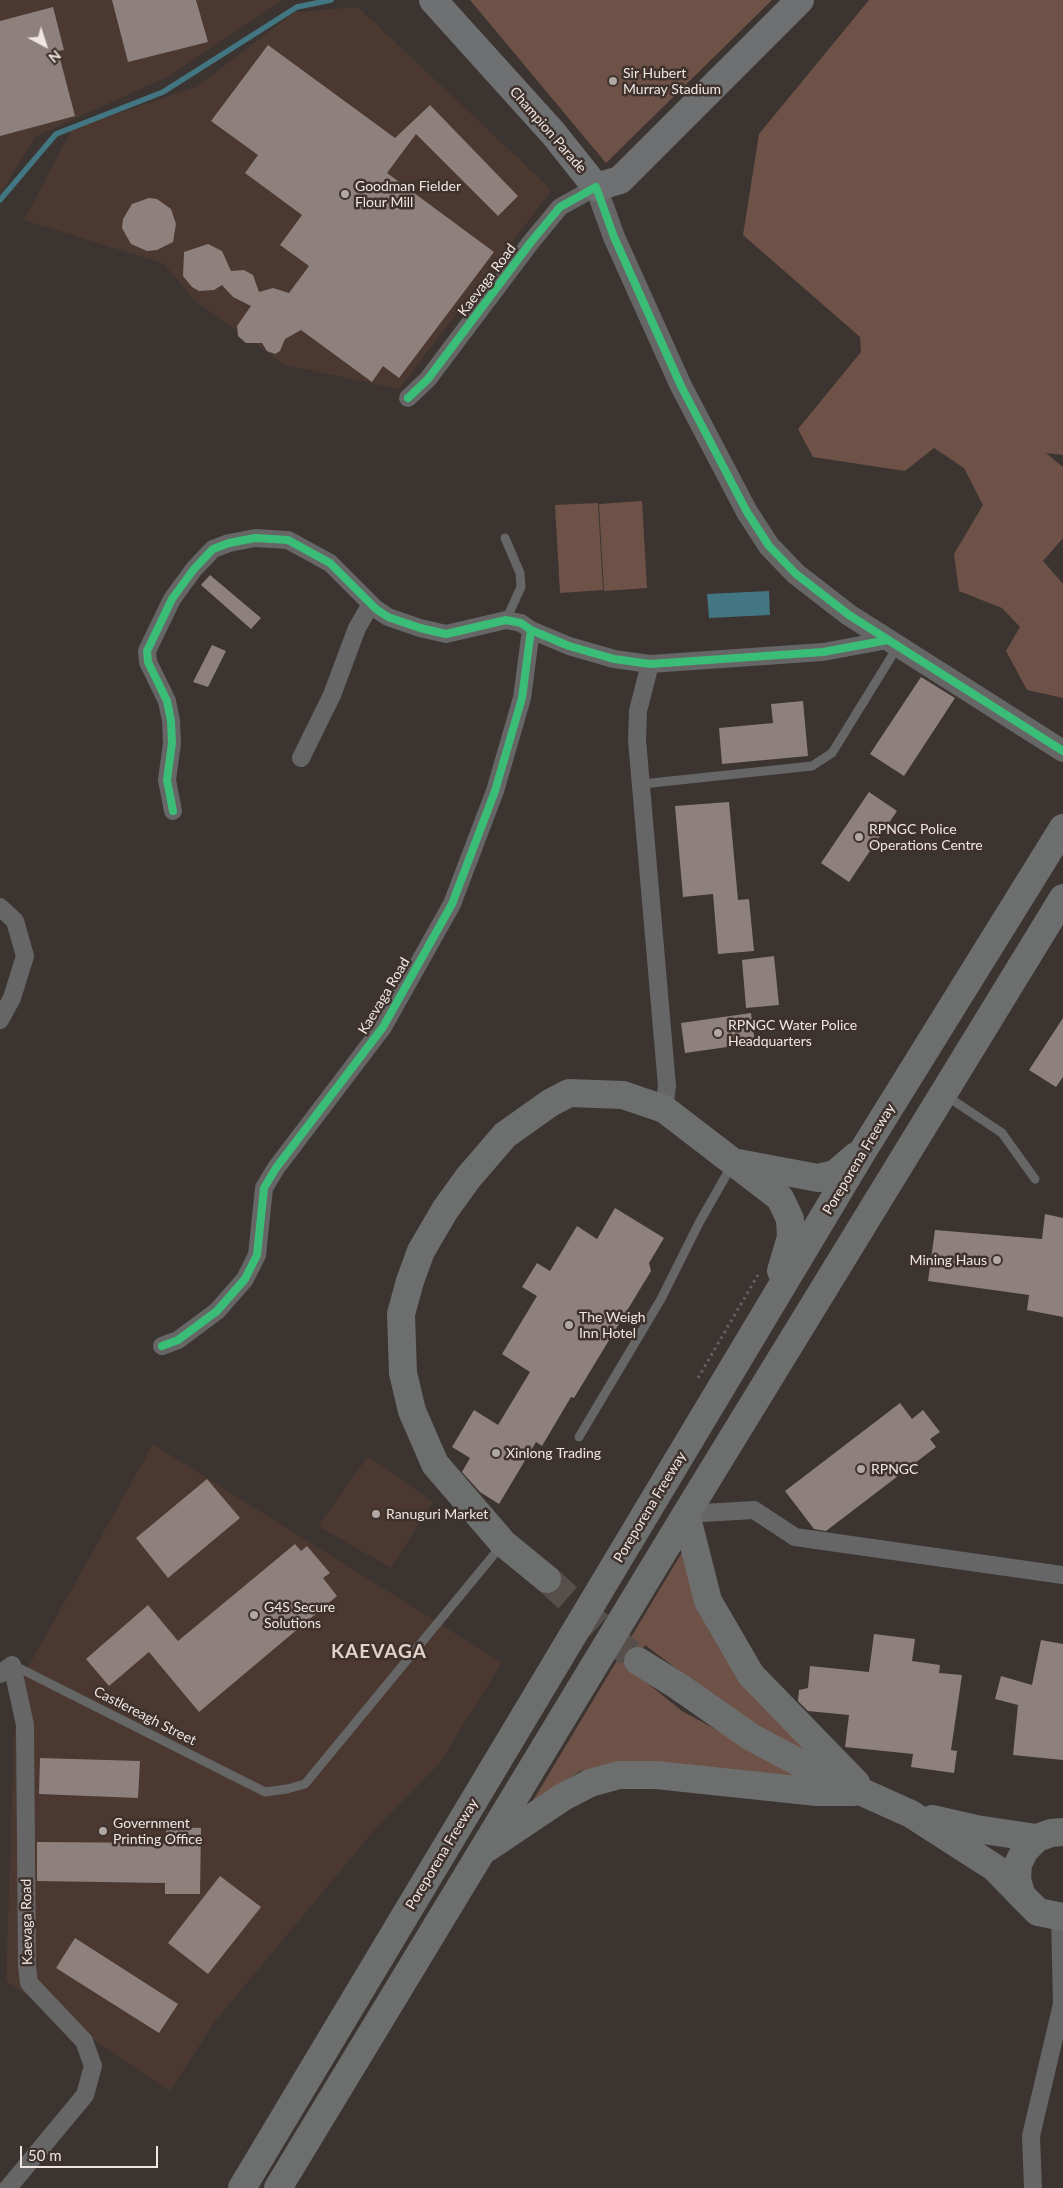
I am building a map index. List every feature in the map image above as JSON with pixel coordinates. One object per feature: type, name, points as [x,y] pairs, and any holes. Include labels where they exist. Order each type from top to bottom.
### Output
[{"type":"highway","name":"Poreporena Freeway","points":[[242,2188],[864,1149],[1063,828]]},
{"type":"highway","points":[[278,2188],[480,1852],[1063,898]]},
{"type":"highway","points":[[547,1579],[503,1543],[435,1464],[412,1412],[403,1373],[401,1314],[410,1282],[421,1251],[445,1210],[468,1178],[505,1134],[538,1110],[569,1093],[623,1095],[664,1109],[780,1198],[790,1219],[789,1251],[765,1315]]},
{"type":"highway","points":[[734,1163],[818,1178],[835,1174],[864,1149]]},
{"type":"highway","points":[[686,1514],[708,1601],[751,1675],[864,1792]]},
{"type":"highway","points":[[638,1661],[752,1737],[811,1769],[911,1814],[994,1868],[1038,1912],[1061,1917]]},
{"type":"highway","points":[[480,1852],[564,1797],[590,1783],[619,1775],[656,1775],[818,1792],[864,1792]]},
{"type":"highway","points":[[911,1814],[976,1829],[1053,1832]]},
{"type":"highway","points":[[1022,1896],[1017,1880],[1018,1864],[1025,1850],[1053,1832]]},
{"type":"main road","name":"Champion Parade","points":[[435,3],[553,134],[596,186],[620,180],[800,0]]},
{"type":"street","name":"Kaevaga Road","points":[[408,398],[428,379],[560,206],[596,186]]},
{"type":"street","points":[[596,186],[614,237],[680,386],[747,512],[769,546],[796,574],[849,615],[1063,751]]},
{"type":"street","points":[[173,811],[167,780],[172,743],[171,720],[167,701],[146,657],[147,651],[172,599],[194,568],[213,549],[229,543],[254,538],[288,540],[330,563],[371,604],[388,617],[434,632],[454,632],[506,620],[521,623],[531,630],[569,646],[614,659],[650,664],[823,652],[893,643]]},
{"type":"street","points":[[301,758],[332,695],[357,628],[371,604]]},
{"type":"street","name":"Kaevaga Road","points":[[162,1346],[178,1340],[217,1311],[245,1279],[257,1255],[264,1188],[276,1168],[383,1027],[452,904],[495,791],[522,698],[531,630]]},
{"type":"street","points":[[650,664],[638,711],[637,740],[667,1086],[664,1109]]},
{"type":"street","points":[[0,907],[15,921],[25,956],[12,998],[0,1020]]},
{"type":"street","points":[[686,1514],[754,1510],[795,1537],[1063,1576]]},
{"type":"street","name":"Kaevaga Road","points":[[6,1669],[25,1725],[27,1966],[29,1983],[84,2041],[93,2066],[85,2095],[8,2188]]},
{"type":"street","points":[[1033,2188],[1031,2136],[1062,2004],[1061,1917]]},
{"type":"lane","points":[[504,538],[520,573],[522,587],[506,620]]},
{"type":"lane","points":[[642,784],[812,766],[832,753],[893,643]]},
{"type":"lane","points":[[943,1093],[1002,1133],[1035,1179]]},
{"type":"lane","points":[[580,1437],[661,1299],[699,1223],[734,1163]]},
{"type":"lane","name":"Castlereagh Street","points":[[6,1669],[265,1792],[305,1784],[503,1543]]},
{"type":"shaded area","points":[[0,0],[282,0],[169,76],[35,137],[0,195]]},
{"type":"shaded area","name":"Sir Hubert Murray Stadium","points":[[470,0],[772,0],[606,163]]},
{"type":"shaded area","points":[[869,0],[1063,0],[1063,455],[1046,453],[1063,467],[1063,538],[1043,561],[1063,584],[1063,698],[1027,690],[1006,651],[1020,627],[1002,608],[959,591],[954,554],[983,505],[964,468],[934,448],[905,471],[813,457],[798,429],[861,352],[860,337],[743,235],[759,134]]},
{"type":"shaded area","name":"Goodman Fielder Flour Mill","points":[[358,7],[552,190],[399,389],[285,365],[195,301],[164,264],[24,220],[72,129],[196,87],[295,12]]},
{"type":"shaded area","points":[[642,501],[647,588],[604,591],[599,504]]},
{"type":"shaded area","points":[[598,503],[603,590],[560,593],[555,505]]},
{"type":"shaded area","points":[[153,1444],[502,1663],[439,1764],[376,1828],[216,2020],[170,2091],[6,1981],[14,1736],[25,1672]]},
{"type":"shaded area","name":"Ranuguri Market","points":[[368,1456],[433,1502],[391,1568],[318,1526]]},
{"type":"shaded area","points":[[684,1549],[824,1764],[727,1707],[645,1645],[631,1670],[682,1711],[818,1785],[635,1762],[580,1771],[532,1802]]},
{"type":"water","points":[[769,591],[770,615],[709,618],[707,594]]},
{"type":"building","points":[[112,0],[196,0],[208,42],[128,62]]},
{"type":"building","points":[[53,7],[64,50],[58,51],[75,116],[0,136],[0,21]]},
{"type":"building","name":"Goodman Fielder Flour Mill","points":[[268,45],[395,138],[430,105],[518,196],[498,216],[416,134],[387,173],[494,252],[399,378],[383,366],[372,382],[301,330],[285,339],[280,351],[275,354],[267,351],[262,343],[246,343],[238,336],[237,326],[251,306],[233,297],[222,285],[214,290],[199,291],[192,287],[183,276],[184,252],[208,244],[222,251],[231,271],[244,270],[253,275],[259,292],[273,288],[289,293],[309,266],[280,245],[302,215],[245,173],[258,155],[211,121]]},
{"type":"building","points":[[149,198],[157,199],[171,209],[176,224],[173,242],[157,250],[147,251],[131,244],[122,228],[123,219],[132,204]]},
{"type":"building","points":[[210,575],[261,618],[251,629],[201,585]]},
{"type":"building","points":[[212,645],[226,651],[208,687],[193,682]]},
{"type":"building","points":[[921,677],[955,698],[904,776],[870,754]]},
{"type":"building","points":[[803,701],[808,756],[722,764],[719,728],[773,723],[771,704]]},
{"type":"building","name":"RPNGC Police Operations Centre","points":[[869,792],[897,811],[849,882],[821,863]]},
{"type":"building","points":[[729,802],[738,900],[749,899],[754,951],[718,954],[713,894],[683,897],[675,806]]},
{"type":"building","points":[[774,956],[779,1005],[746,1008],[742,960]]},
{"type":"building","name":"RPNGC Water Police Headquarters","points":[[751,1013],[755,1043],[685,1053],[681,1023]]},
{"type":"building","points":[[1063,1018],[1063,1077],[1056,1087],[1029,1070]]},
{"type":"building","name":"The Weigh Inn Hotel","points":[[615,1208],[664,1238],[649,1263],[651,1271],[574,1398],[571,1397],[542,1446],[536,1442],[499,1504],[480,1492],[462,1472],[470,1458],[452,1447],[474,1410],[498,1425],[530,1372],[502,1354],[537,1296],[522,1287],[537,1263],[550,1271],[577,1226],[597,1239]]},
{"type":"building","name":"Mining Haus","points":[[1045,1214],[1063,1218],[1063,1317],[1027,1310],[1029,1295],[928,1281],[935,1230],[1042,1239]]},
{"type":"building","name":"RPNGC","points":[[900,1403],[912,1419],[923,1410],[940,1432],[930,1439],[936,1447],[826,1531],[814,1529],[785,1491]]},
{"type":"building","points":[[207,1479],[240,1518],[168,1578],[136,1538]]},
{"type":"building","points":[[295,1544],[301,1551],[307,1546],[330,1573],[323,1578],[337,1596],[199,1712],[149,1652],[109,1686],[86,1659],[148,1605],[178,1641]]},
{"type":"building","points":[[874,1634],[915,1639],[912,1661],[940,1665],[939,1673],[962,1675],[951,1750],[957,1751],[954,1773],[911,1767],[913,1754],[845,1747],[849,1715],[808,1711],[798,1701],[799,1690],[808,1688],[810,1666],[869,1672]]},
{"type":"building","points":[[1041,1640],[1063,1644],[1063,1760],[1013,1755],[1018,1705],[995,1699],[1001,1676],[1032,1685]]},
{"type":"building","points":[[40,1758],[140,1761],[138,1798],[39,1794]]},
{"type":"building","points":[[166,1827],[201,1828],[200,1894],[165,1894],[165,1883],[37,1881],[37,1842],[166,1843]]},
{"type":"building","points":[[220,1876],[261,1907],[208,1974],[168,1943]]},
{"type":"building","points":[[75,1938],[178,2004],[159,2033],[56,1968]]},
{"type":"waterway","points":[[0,200],[56,134],[163,92],[297,7],[331,0]]},
{"type":"tunnel","points":[[547,1579],[638,1661]]},
{"type":"cycle path","points":[[408,398],[428,379],[531,242],[560,207],[596,187],[614,237],[681,386],[747,512],[769,546],[796,574],[849,615],[1063,751]]},
{"type":"cycle path","points":[[173,811],[167,780],[172,743],[171,721],[167,701],[148,662],[147,651],[172,599],[194,569],[213,549],[229,543],[255,538],[288,540],[330,563],[376,609],[388,617],[420,628],[446,634],[506,620],[521,623],[531,630],[569,646],[614,659],[650,664],[823,652],[888,640]]},
{"type":"cycle path","points":[[162,1346],[178,1340],[217,1311],[245,1279],[257,1255],[264,1188],[276,1168],[383,1027],[452,904],[495,791],[522,698],[531,630]]},
{"type":"place","name":"Sir Hubert Murray Stadium","points":[[613,81]]},
{"type":"place","name":"Goodman Fielder Flour Mill","points":[[345,194]]},
{"type":"place","name":"RPNGC Police Operations Centre","points":[[859,837]]},
{"type":"place","name":"RPNGC Water Police Headquarters","points":[[718,1033]]},
{"type":"place","name":"Mining Haus","points":[[997,1260]]},
{"type":"place","name":"The Weigh Inn Hotel","points":[[569,1325]]},
{"type":"place","name":"Xinlong Trading","points":[[496,1453]]},
{"type":"place","name":"RPNGC","points":[[861,1469]]},
{"type":"place","name":"Ranuguri Market","points":[[376,1514]]},
{"type":"place","name":"G4S Secure Solutions","points":[[254,1615]]},
{"type":"place","name":"Government Printing Office","points":[[103,1831]]},
{"type":"district","name":"KAEVAGA","points":[[379,1652]]}]
